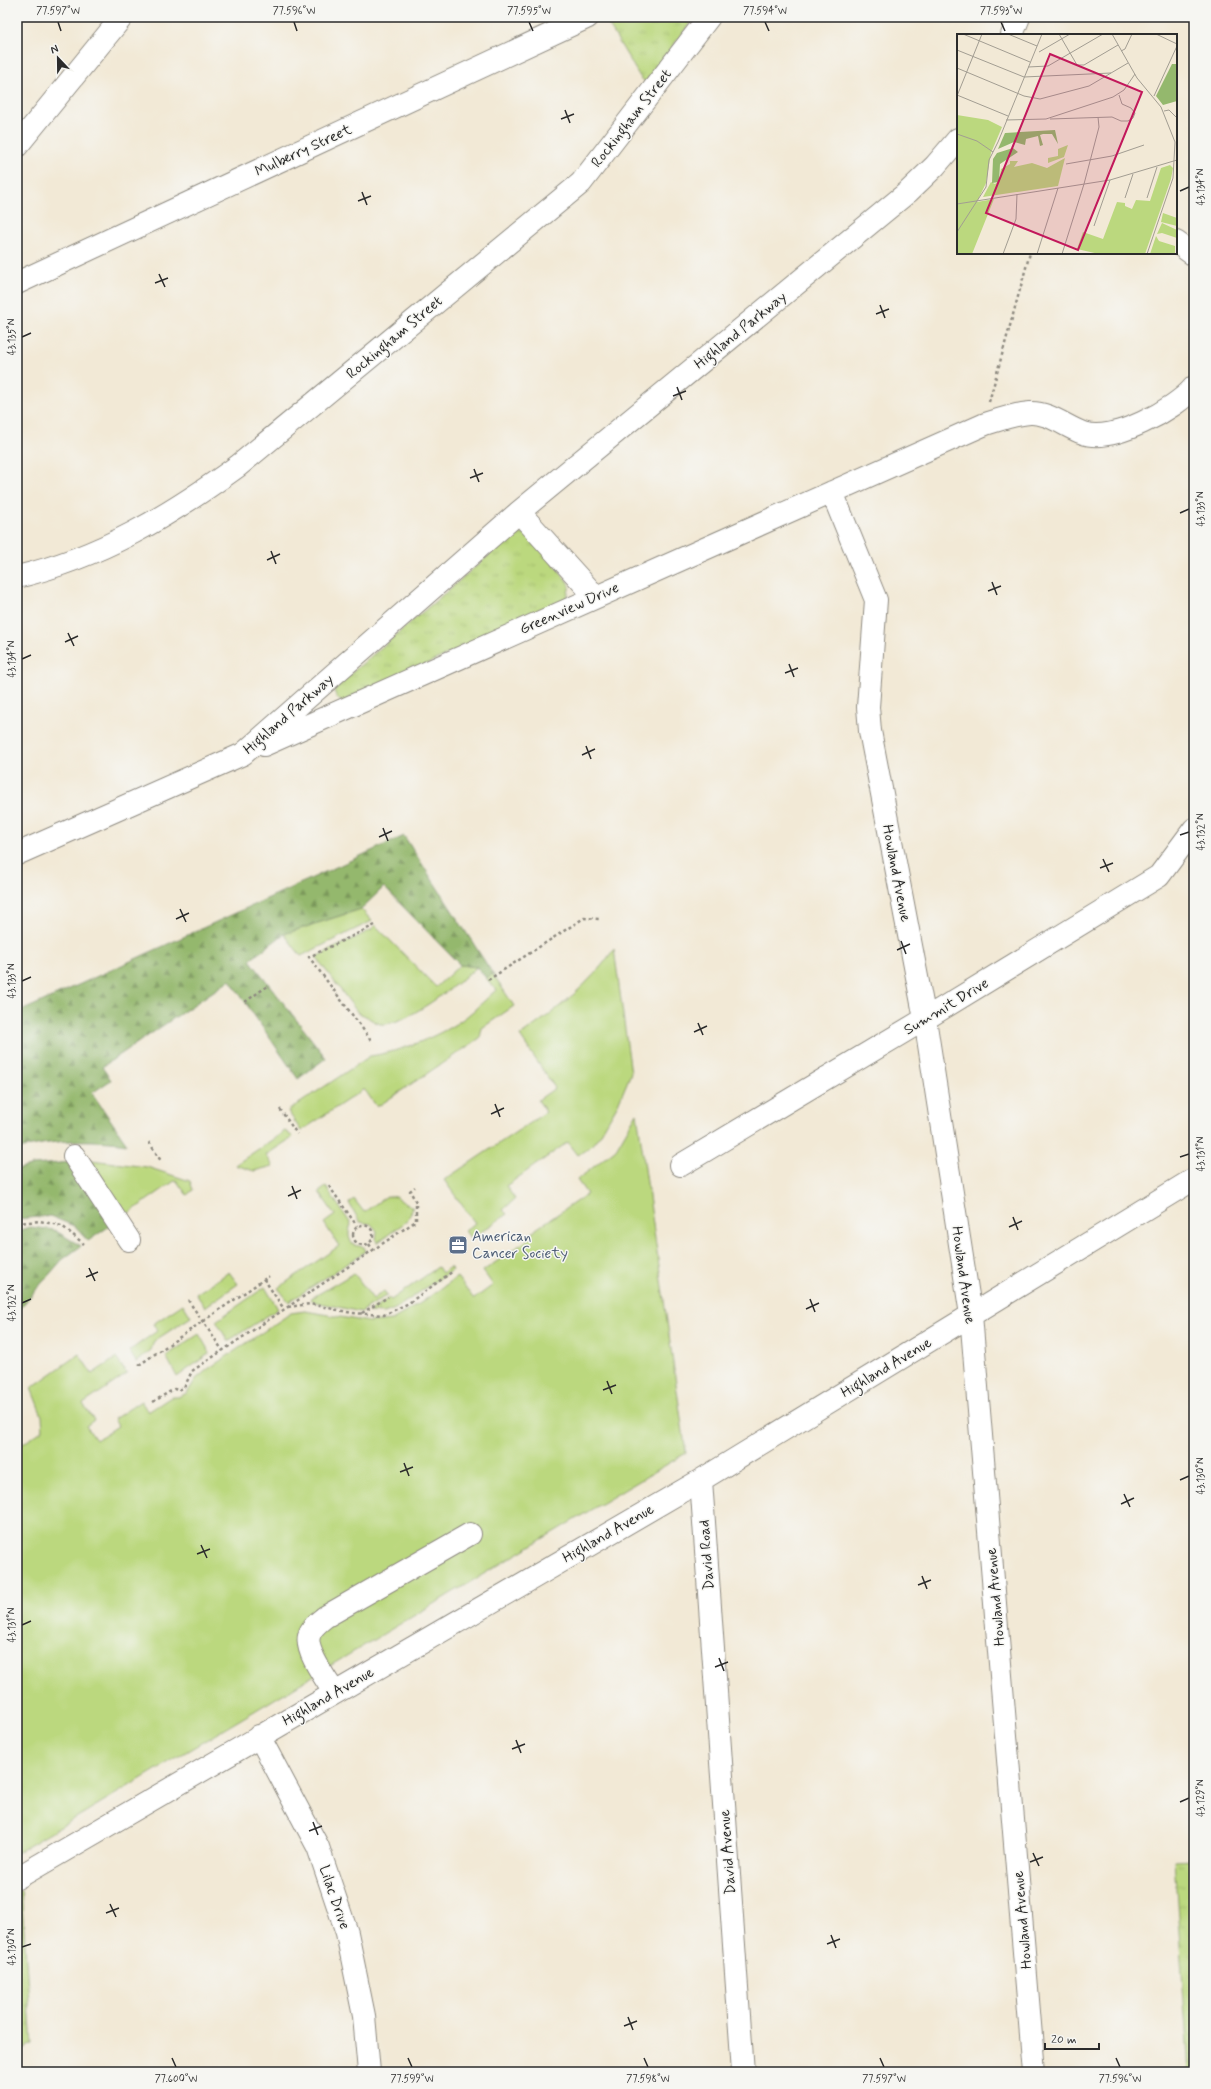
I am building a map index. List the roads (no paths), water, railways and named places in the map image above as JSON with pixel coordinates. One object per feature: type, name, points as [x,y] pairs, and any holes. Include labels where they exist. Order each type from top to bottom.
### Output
[{"type":"street","points":[[17,146],[122,17]]},
{"type":"street","name":"Mulberry Street","points":[[17,283],[588,17]]},
{"type":"street","name":"Rockingham Street","points":[[17,577],[91,554],[117,542],[191,501],[238,466],[581,184],[709,17]]},
{"type":"street","points":[[1012,34],[1019,17]]},
{"type":"street","name":"Highland Parkway","points":[[17,854],[243,754],[519,512],[908,192],[957,142]]},
{"type":"street","points":[[1177,243],[1194,255]]},
{"type":"street","name":"Greenview Drive","points":[[243,754],[595,596],[983,425],[1008,416],[1031,413],[1049,417],[1084,434],[1106,436],[1127,430],[1186,397],[1194,387]]},
{"type":"street","name":"Howland Avenue","points":[[832,492],[876,600],[868,707],[870,731],[925,1019],[971,1315],[1034,2072]]},
{"type":"street","points":[[519,512],[595,596]]},
{"type":"street","name":"Summit Drive","points":[[681,1165],[925,1019],[1158,876],[1194,829]]},
{"type":"street","points":[[74,1156],[130,1240]]},
{"type":"street","name":"Highland Avenue","points":[[17,1878],[334,1692],[701,1480],[1194,1179]]},
{"type":"street","name":"David Road","points":[[701,1480],[711,1631]]},
{"type":"street","points":[[334,1692],[310,1648],[309,1636],[313,1628],[325,1617],[470,1534]]},
{"type":"street","name":"David Avenue","points":[[711,1631],[743,2072]]},
{"type":"street","name":"Lilac Drive","points":[[259,1736],[318,1846],[347,1933],[364,2016],[370,2072]]},
{"type":"place","name":"American Cancer Society","points":[[458,1245]]}]
